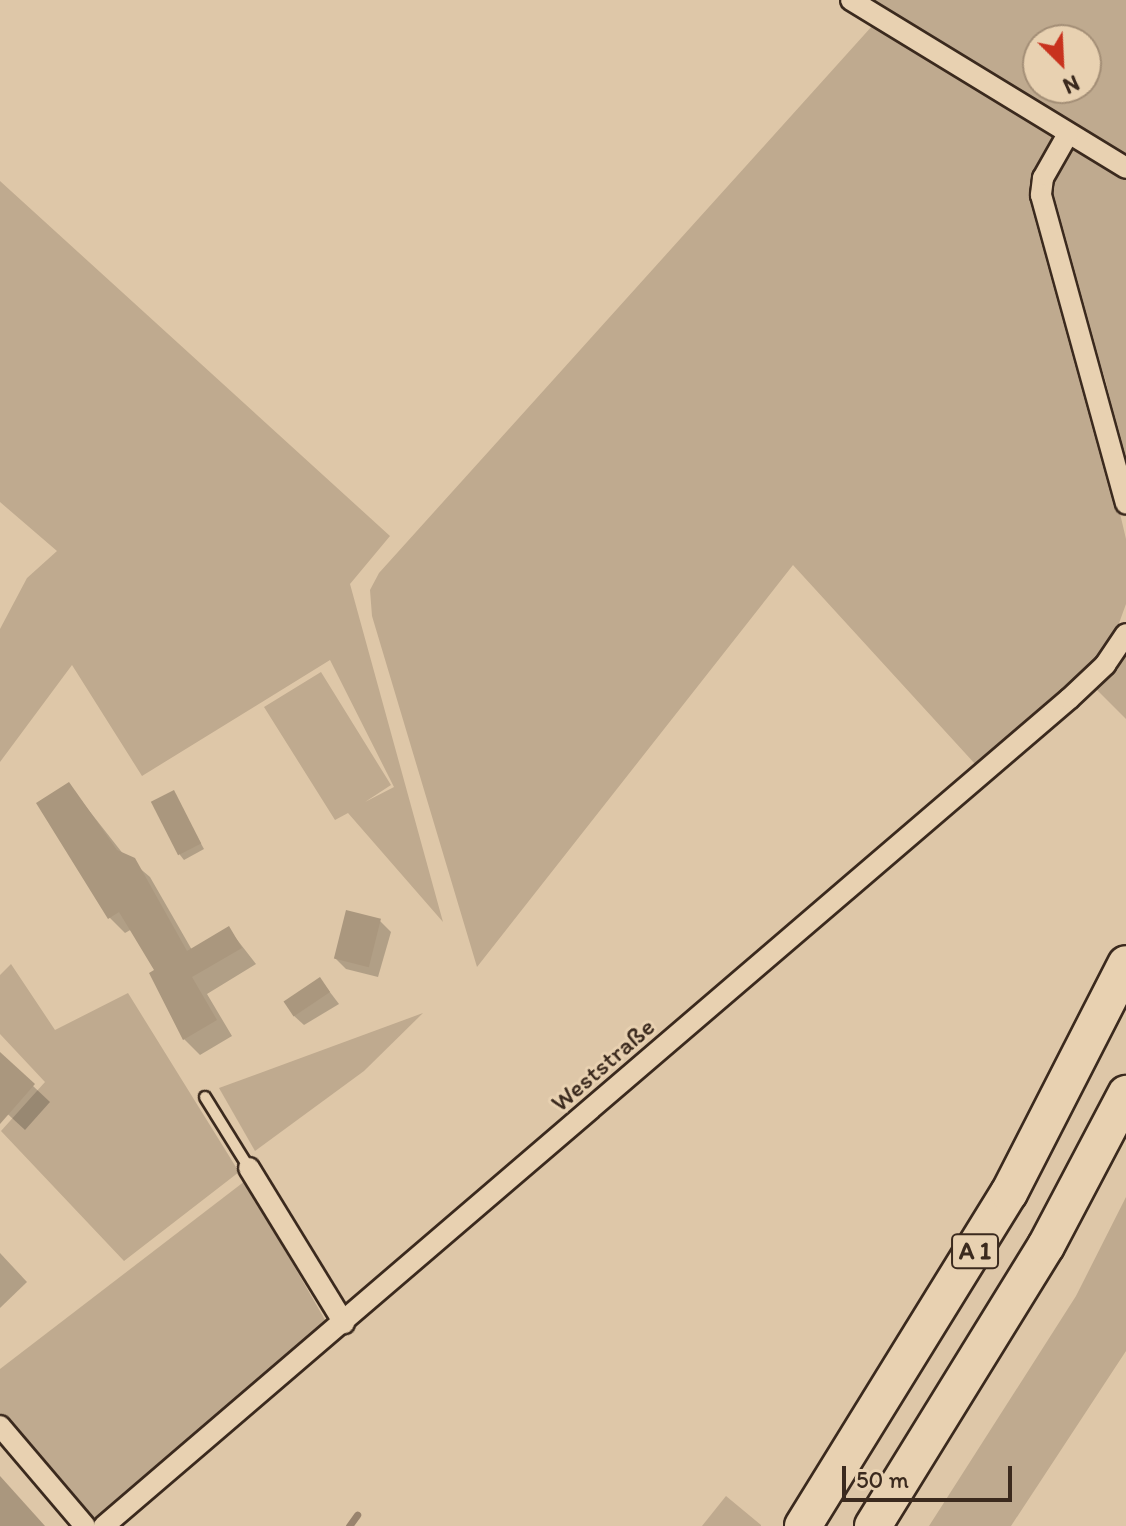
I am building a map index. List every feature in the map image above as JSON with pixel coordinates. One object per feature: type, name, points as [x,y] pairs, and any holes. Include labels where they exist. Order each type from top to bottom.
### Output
[{"type":"highway","name":"A 1","points":[[803,1526],[954,1288],[1067,1087],[1126,964]]},
{"type":"highway","name":"A 1","points":[[873,1526],[1046,1246],[1126,1094]]},
{"type":"street","points":[[851,0],[1126,168]]},
{"type":"street","points":[[1068,134],[1043,178],[1041,195],[1126,503]]},
{"type":"street","name":"Weststraße","points":[[104,1526],[1069,699],[1126,634]]},
{"type":"street","points":[[249,1168],[344,1323]]},
{"type":"street","points":[[0,1426],[85,1526]]},
{"type":"lane","points":[[205,1097],[249,1168]]},
{"type":"shaded area","points":[[868,0],[1126,0],[1126,467],[1106,382],[1047,198],[1048,180],[1076,131],[1033,104],[1102,104],[1102,24],[1022,24],[1022,97]]},
{"type":"shaded area","points":[[873,25],[1062,137],[1032,186],[1089,381],[1126,539],[1126,604],[1114,637],[1070,689],[976,765],[793,565],[477,967],[372,616],[370,590],[379,573]]},
{"type":"shaded area","points":[[0,181],[390,536],[350,584],[443,922],[348,813],[335,820],[264,707],[321,672],[391,785],[365,802],[394,787],[330,660],[142,776],[72,665],[0,762],[0,629],[27,578],[57,551],[0,502]]},
{"type":"shaded area","points":[[1126,650],[1126,719],[1095,688]]},
{"type":"shaded area","points":[[11,964],[55,1030],[128,993],[239,1172],[124,1261],[1,1131],[45,1082],[0,1034],[0,975]]},
{"type":"shaded area","points":[[423,1013],[364,1071],[255,1151],[219,1088]]},
{"type":"shaded area","points":[[245,1181],[328,1325],[92,1524],[0,1416],[0,1369]]},
{"type":"shaded area","points":[[1126,1197],[1126,1351],[1011,1526],[929,1526],[1076,1296]]},
{"type":"shaded area","points":[[726,1496],[761,1525],[761,1526],[702,1526]]},
{"type":"building","points":[[69,782],[117,850],[135,858],[187,951],[229,926],[242,948],[192,977],[217,1020],[183,1040],[149,973],[154,970],[119,912],[108,919],[36,803]]},
{"type":"building","points":[[174,790],[201,843],[178,855],[151,802]]},
{"type":"building","points":[[346,910],[381,919],[369,967],[334,959]]},
{"type":"building","points":[[320,977],[330,992],[294,1017],[284,1002]]},
{"type":"building","points":[[0,1052],[35,1084],[0,1124]]},
{"type":"building","points":[[0,1476],[45,1526],[0,1526]]},
{"type":"waterway","points":[[349,1526],[357,1515]]}]
